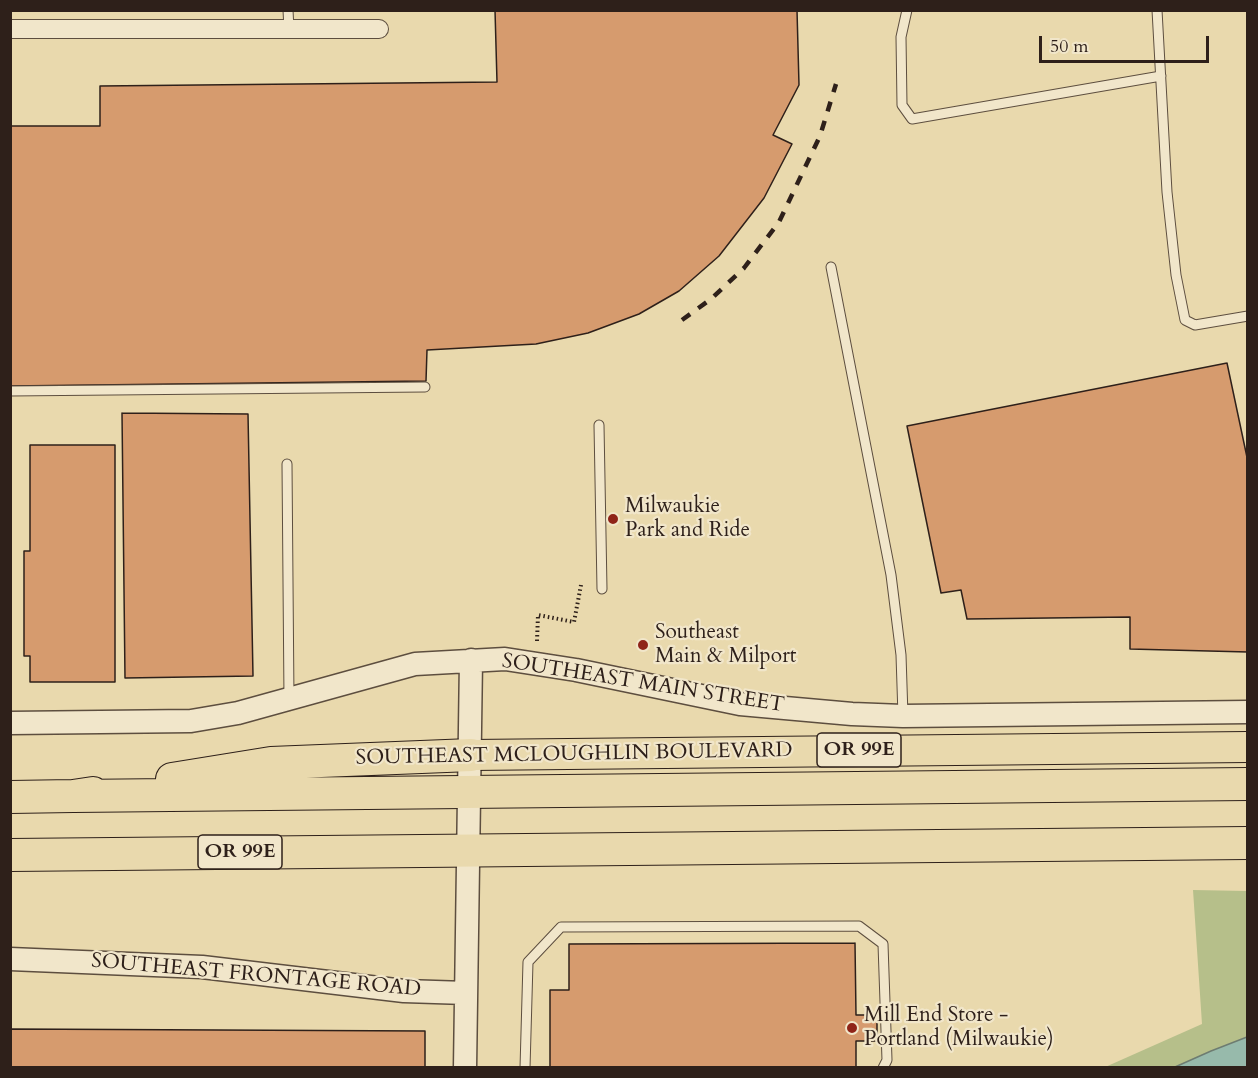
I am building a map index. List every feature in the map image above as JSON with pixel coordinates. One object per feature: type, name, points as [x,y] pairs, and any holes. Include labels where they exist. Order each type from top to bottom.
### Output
[{"type":"highway","name":"SOUTHEAST MCLOUGHLIN BOULEVARD","points":[[10,797],[73,796],[271,763],[471,755]]},
{"type":"highway","points":[[73,796],[1248,784]]},
{"type":"highway","name":"OR 99E","points":[[10,855],[1248,843]]},
{"type":"main road","name":"SOUTHEAST MCLOUGHLIN BOULEVARD","points":[[471,755],[1248,747]]},
{"type":"street","points":[[10,29],[379,29]]},
{"type":"street","name":"SOUTHEAST MAIN STREET","points":[[10,723],[190,721],[238,713],[389,669],[415,664],[505,659],[536,663],[740,704],[903,716],[1248,712]]},
{"type":"street","points":[[465,1068],[471,660]]},
{"type":"street","name":"SOUTHEAST FRONTAGE ROAD","points":[[10,959],[202,967],[387,989],[466,993]]},
{"type":"lane","points":[[288,10],[289,30]]},
{"type":"lane","points":[[908,10],[901,38],[902,105],[912,119],[1161,76]]},
{"type":"lane","points":[[1157,10],[1167,192],[1176,275],[1185,320],[1195,325],[1248,316]]},
{"type":"lane","points":[[831,267],[891,575],[901,655],[903,716]]},
{"type":"lane","points":[[10,391],[425,387]]},
{"type":"lane","points":[[599,425],[602,589]]},
{"type":"lane","points":[[286,464],[289,699]]},
{"type":"lane","points":[[525,1068],[528,962],[561,927],[859,926],[884,944],[885,1064]]},
{"type":"path","points":[[536,663],[538,615],[574,622],[581,585]]},
{"type":"green space","points":[[1193,890],[1247,891],[1247,1037],[1175,1067],[1103,1068],[1202,1024]]},
{"type":"shaded area","points":[[1247,1037],[1247,1067],[1175,1067],[1211,1051]]},
{"type":"building","points":[[495,10],[797,10],[799,85],[773,135],[792,144],[764,198],[719,256],[679,291],[639,314],[588,333],[536,344],[427,350],[426,381],[10,386],[10,126],[100,126],[100,86],[497,82]]},
{"type":"building","points":[[1227,363],[1248,462],[1248,652],[1130,649],[1130,617],[967,619],[961,590],[941,593],[907,426]]},
{"type":"building","points":[[122,413],[248,414],[253,676],[125,678]]},
{"type":"building","points":[[30,445],[115,445],[115,682],[30,682],[30,656],[24,656],[24,551],[30,551]]},
{"type":"building","points":[[855,943],[856,1015],[877,1015],[877,1041],[856,1041],[856,1068],[550,1068],[550,990],[569,990],[569,944]]},
{"type":"building","points":[[10,1029],[425,1031],[425,1068],[10,1068]]},
{"type":"railway","points":[[682,320],[711,299],[744,268],[779,222],[820,136],[836,84]]},
{"type":"place","name":"Milwaukie Park and Ride","points":[[613,519]]},
{"type":"place","name":"Southeast Main & Milport","points":[[643,645]]},
{"type":"place","name":"Mill End Store - Portland (Milwaukie)","points":[[852,1028]]}]
